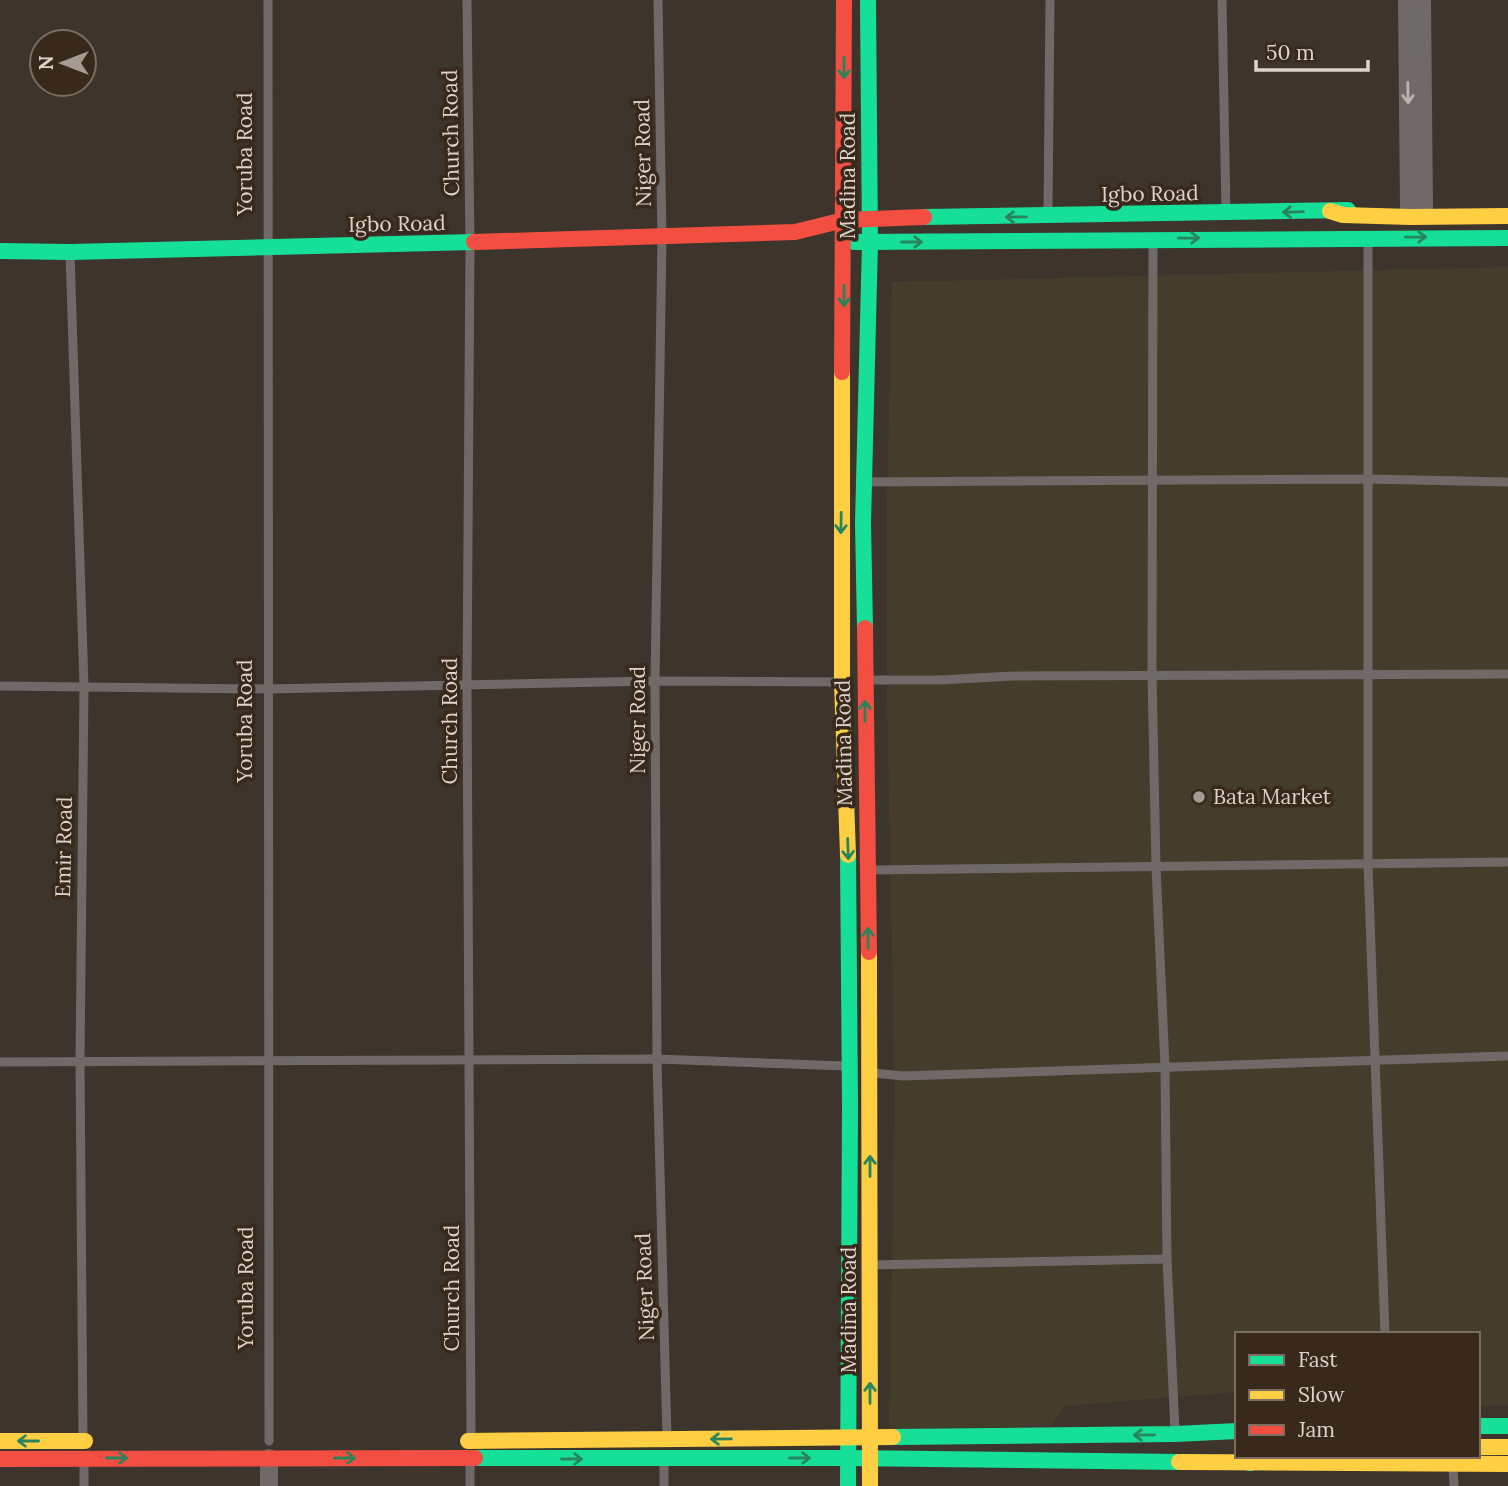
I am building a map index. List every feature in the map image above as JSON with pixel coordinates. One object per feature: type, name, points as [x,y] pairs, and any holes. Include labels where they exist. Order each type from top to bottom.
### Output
[{"type":"main road","name":"Madina Road","points":[[844,0],[842,682],[849,875],[848,1486]]},
{"type":"main road","name":"Madina Road","points":[[868,0],[870,242],[863,482],[871,1073],[870,1486]]},
{"type":"main road","name":"Igbo Road","points":[[0,251],[70,252],[662,238],[795,232],[844,220],[870,218],[1508,208]]},
{"type":"main road","points":[[1330,211],[1390,220],[1508,223]]},
{"type":"main road","points":[[1332,237],[1348,228],[1390,220],[1508,216]]},
{"type":"main road","name":"Igbo Road","points":[[795,232],[844,242],[1508,237]]},
{"type":"main road","points":[[1480,1426],[1508,1426]]},
{"type":"main road","points":[[0,1441],[88,1447],[466,1447],[667,1440],[1235,1431]]},
{"type":"main road","points":[[1480,1438],[1508,1438]]},
{"type":"main road","points":[[0,1459],[88,1447]]},
{"type":"main road","points":[[466,1447],[663,1459],[870,1458],[1508,1464]]},
{"type":"main road","points":[[1480,1447],[1508,1447]]},
{"type":"main road","points":[[1250,1463],[1262,1458]]},
{"type":"street","points":[[1407,0],[1417,209]]},
{"type":"street","points":[[1417,209],[1422,0]]},
{"type":"street","points":[[842,682],[865,680]]},
{"type":"street","name":"Yoruba Road","points":[[269,1445],[269,1486]]},
{"type":"lane","name":"Yoruba Road","points":[[268,0],[269,1445]]},
{"type":"lane","name":"Church Road","points":[[467,0],[470,244],[466,1447],[470,1486]]},
{"type":"lane","name":"Niger Road","points":[[658,0],[662,238],[655,681],[657,1059],[667,1440]]},
{"type":"lane","points":[[1048,216],[1050,0]]},
{"type":"lane","points":[[1222,0],[1226,214]]},
{"type":"lane","points":[[1368,238],[1368,864],[1385,1332]]},
{"type":"lane","points":[[1153,239],[1152,675],[1156,867],[1165,1067],[1167,1259],[1175,1434]]},
{"type":"lane","name":"Emir Road","points":[[70,252],[83,686],[80,1061],[88,1447],[84,1486]]},
{"type":"lane","points":[[863,482],[1508,482]]},
{"type":"lane","points":[[865,680],[1152,675],[1508,674]]},
{"type":"lane","points":[[0,687],[267,689],[655,681],[842,682]]},
{"type":"lane","points":[[867,870],[1508,862]]},
{"type":"lane","points":[[0,1062],[657,1059],[850,1066],[871,1073],[903,1076],[1508,1056]]},
{"type":"lane","points":[[870,1265],[1167,1259]]},
{"type":"lane","points":[[663,1459],[664,1486]]},
{"type":"lane","points":[[1453,1465],[1454,1486]]},
{"type":"shaded area","name":"Bata Market","points":[[1508,267],[1508,1405],[1480,1406],[1480,1332],[1235,1332],[1235,1392],[1065,1406],[1050,1426],[889,1429],[895,1096],[887,703],[887,501],[892,282]]},
{"type":"traffic: fast","points":[[865,628],[863,523],[870,242],[868,0]]},
{"type":"traffic: fast","points":[[924,217],[1348,210]]},
{"type":"traffic: fast","points":[[854,242],[1508,238]]},
{"type":"traffic: fast","points":[[0,251],[70,252],[474,242]]},
{"type":"traffic: fast","points":[[848,855],[848,1486]]},
{"type":"traffic: fast","points":[[1480,1426],[1508,1426]]},
{"type":"traffic: fast","points":[[893,1437],[1235,1431]]},
{"type":"traffic: fast","points":[[475,1458],[848,1458],[1179,1462]]},
{"type":"traffic: fast","points":[[1250,1463],[1262,1458]]},
{"type":"traffic: slow","points":[[1330,211],[1343,215],[1411,217],[1508,216]]},
{"type":"traffic: slow","points":[[842,372],[842,682],[848,855]]},
{"type":"traffic: slow","points":[[869,952],[870,1486]]},
{"type":"traffic: slow","points":[[468,1441],[893,1437]]},
{"type":"traffic: slow","points":[[0,1441],[85,1441]]},
{"type":"traffic: slow","points":[[1480,1447],[1508,1447]]},
{"type":"traffic: slow","points":[[1179,1462],[1508,1464]]},
{"type":"traffic: jam","points":[[842,372],[844,0]]},
{"type":"traffic: jam","points":[[474,242],[795,232],[844,220],[924,217]]},
{"type":"traffic: jam","points":[[865,628],[869,952]]},
{"type":"traffic: jam","points":[[0,1459],[475,1458]]},
{"type":"place","name":"Bata Market","points":[[1199,797]]}]
